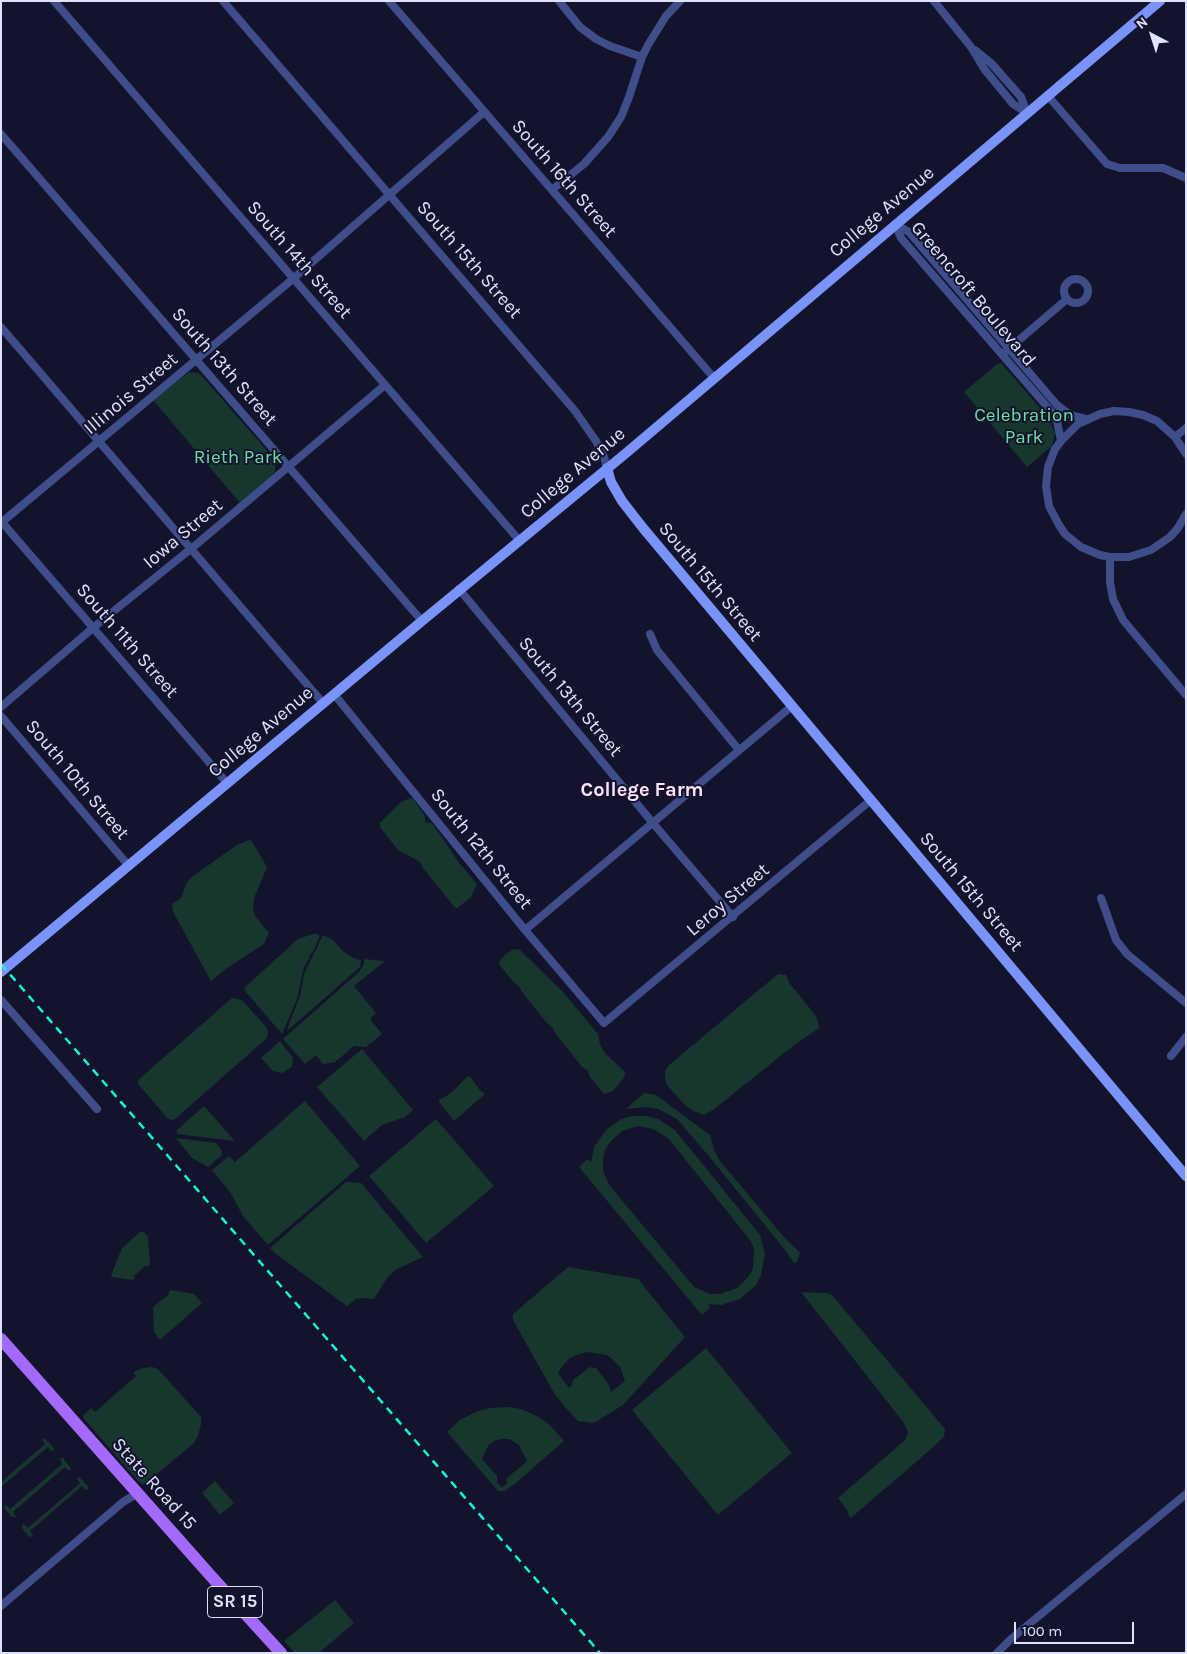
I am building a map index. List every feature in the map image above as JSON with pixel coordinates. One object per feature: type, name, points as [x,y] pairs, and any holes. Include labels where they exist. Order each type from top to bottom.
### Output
[{"type":"main road","name":"College Avenue","points":[[2,970],[607,468],[1160,1]]},
{"type":"main road","name":"South 15th Street","points":[[607,468],[611,482],[622,501],[642,528],[1186,1176]]},
{"type":"main road","name":"State Road 15","points":[[1,1339],[278,1652]]},
{"type":"street","name":"South 14th Street","points":[[54,1],[520,540]]},
{"type":"street","name":"South 15th Street","points":[[223,1],[576,411],[596,441],[607,468]]},
{"type":"street","name":"South 16th Street","points":[[389,1],[714,378]]},
{"type":"street","points":[[559,1],[580,27],[596,39],[610,46],[642,56]]},
{"type":"street","points":[[553,189],[584,164],[608,137],[629,97],[642,56],[658,29],[680,1]]},
{"type":"street","points":[[934,1],[971,47],[991,63],[1009,83],[1020,97],[1028,113]]},
{"type":"street","points":[[1048,96],[1107,164],[1120,168],[1164,168],[1186,178]]},
{"type":"street","name":"Illinois Street","points":[[2,522],[294,278],[484,112]]},
{"type":"street","name":"South 13th Street","points":[[1,134],[422,620]]},
{"type":"street","name":"Greencroft Boulevard","points":[[895,224],[909,232],[1060,409],[1070,415],[1086,419]]},
{"type":"street","name":"Greencroft Boulevard","points":[[895,224],[901,238],[1050,410],[1057,421],[1060,441]]},
{"type":"street","points":[[1002,355],[1067,299]]},
{"type":"street","points":[[1,328],[323,703]]},
{"type":"street","points":[[1,343],[9,337]]},
{"type":"street","name":"Iowa Street","points":[[1,707],[94,627],[191,549],[385,385]]},
{"type":"street","points":[[1186,454],[1175,437],[1157,421],[1143,415],[1114,411],[1086,419],[1071,429],[1060,441],[1051,458],[1047,476],[1047,496],[1059,526],[1073,541],[1090,552],[1110,557],[1129,557],[1151,550],[1178,528],[1186,514]]},
{"type":"street","points":[[1175,437],[1186,428]]},
{"type":"street","name":"South 11th Street","points":[[2,522],[228,783]]},
{"type":"street","points":[[1110,557],[1109,571],[1114,599],[1123,620],[1186,695]]},
{"type":"street","name":"South 13th Street","points":[[459,589],[733,917]]},
{"type":"street","points":[[650,634],[657,650],[739,750]]},
{"type":"street","name":"South 12th Street","points":[[334,694],[524,930],[604,1024]]},
{"type":"street","points":[[524,930],[792,706]]},
{"type":"street","name":"South 10th Street","points":[[1,716],[128,865]]},
{"type":"street","name":"Leroy Street","points":[[604,1024],[871,800]]},
{"type":"street","points":[[1101,898],[1116,940],[1127,954],[1186,1002]]},
{"type":"street","points":[[1,1000],[97,1109]]},
{"type":"street","points":[[1171,1056],[1186,1037]]},
{"type":"street","points":[[1,1606],[123,1502],[138,1493]]},
{"type":"street","points":[[997,1653],[1011,1639],[1186,1494]]},
{"type":"green space","name":"Celebration Park","points":[[1001,363],[1047,416],[1055,433],[1052,446],[1027,467],[964,392],[997,364]]},
{"type":"green space","name":"Rieth Park","points":[[189,372],[201,375],[276,461],[273,474],[240,503],[153,400]]},
{"type":"green space","points":[[410,798],[413,799],[425,816],[425,822],[431,823],[434,826],[460,864],[477,884],[471,897],[456,909],[420,862],[398,850],[380,827],[380,823],[401,802]]},
{"type":"green space","points":[[251,840],[267,867],[254,898],[253,909],[255,916],[269,933],[264,944],[227,968],[211,981],[173,912],[172,904],[181,898],[187,882],[193,876],[237,845]]},
{"type":"green space","points":[[319,934],[319,938],[304,967],[297,999],[282,1034],[244,988],[298,939]]},
{"type":"green space","points":[[323,935],[333,940],[344,952],[361,960],[360,967],[287,1031],[300,996],[304,974]]},
{"type":"green space","points":[[519,949],[563,992],[598,1034],[600,1044],[605,1053],[625,1073],[624,1078],[613,1091],[603,1093],[590,1077],[588,1071],[582,1067],[519,986],[513,982],[499,964],[506,954],[512,950]]},
{"type":"green space","points":[[364,959],[385,961],[354,986],[376,1013],[370,1019],[382,1034],[366,1047],[354,1046],[335,1062],[323,1064],[316,1055],[305,1064],[283,1039],[359,972],[364,964]]},
{"type":"green space","points":[[778,974],[786,975],[790,984],[816,1016],[819,1028],[793,1046],[713,1110],[704,1115],[693,1111],[667,1085],[665,1072],[668,1066]]},
{"type":"green space","points":[[232,998],[242,1000],[266,1027],[268,1031],[267,1038],[175,1119],[168,1119],[139,1085],[138,1080]]},
{"type":"green space","points":[[280,1041],[293,1058],[292,1067],[282,1073],[273,1071],[261,1058]]},
{"type":"green space","points":[[362,1049],[413,1110],[405,1117],[382,1125],[364,1141],[317,1087]]},
{"type":"green space","points":[[468,1076],[485,1094],[454,1121],[439,1100],[451,1093]]},
{"type":"green space","points":[[644,1093],[656,1095],[710,1135],[714,1150],[720,1161],[783,1236],[800,1253],[797,1262],[794,1263],[677,1119],[658,1109],[647,1107],[626,1109]]},
{"type":"green space","points":[[305,1101],[360,1166],[268,1245],[243,1216],[230,1192],[212,1170],[229,1156],[235,1162]]},
{"type":"green space","points":[[204,1106],[235,1141],[177,1134],[177,1130]]},
{"type":"green space","points":[[633,1116],[646,1116],[658,1119],[675,1130],[760,1235],[765,1254],[761,1275],[756,1285],[740,1299],[721,1305],[708,1304],[710,1308],[702,1315],[579,1167],[588,1159],[591,1163],[594,1147],[606,1130],[621,1119]],"holes":[[[638,1126],[653,1129],[668,1138],[750,1240],[754,1248],[753,1268],[749,1276],[737,1288],[720,1294],[710,1294],[694,1287],[610,1186],[603,1171],[603,1158],[610,1142],[622,1131]]]},
{"type":"green space","points":[[436,1119],[494,1186],[426,1243],[369,1176]]},
{"type":"green space","points":[[176,1138],[216,1143],[221,1149],[222,1155],[208,1167],[192,1158]]},
{"type":"green space","points":[[346,1182],[361,1183],[423,1257],[395,1270],[387,1278],[374,1299],[356,1299],[347,1306],[270,1248]]},
{"type":"green space","points":[[140,1232],[144,1232],[148,1237],[150,1264],[147,1267],[145,1266],[132,1280],[112,1277],[111,1275],[122,1248]]},
{"type":"green space","points":[[568,1267],[638,1279],[685,1337],[623,1405],[594,1423],[578,1421],[554,1393],[513,1320],[513,1314]],"holes":[[[588,1352],[607,1355],[620,1367],[625,1381],[611,1392],[609,1385],[596,1368],[590,1367],[573,1380],[569,1388],[558,1373],[570,1358],[579,1354]]]},
{"type":"green space","points":[[171,1290],[194,1294],[202,1303],[160,1340],[154,1332],[153,1307],[169,1294]]},
{"type":"green space","points":[[801,1292],[827,1293],[832,1295],[945,1429],[944,1437],[850,1518],[847,1510],[838,1498],[905,1440],[908,1432],[904,1423]]},
{"type":"green space","points":[[706,1348],[792,1453],[718,1515],[632,1410]]},
{"type":"green space","points":[[152,1367],[158,1369],[201,1417],[201,1424],[194,1443],[143,1484],[140,1483],[83,1416],[91,1408],[95,1412],[136,1376],[133,1372]]},
{"type":"green space","points":[[508,1407],[521,1409],[537,1416],[549,1424],[564,1441],[505,1491],[498,1491],[447,1432],[460,1420],[489,1408]],"holes":[[[509,1439],[519,1445],[527,1461],[507,1478],[507,1484],[502,1487],[497,1483],[497,1476],[482,1459],[488,1446],[494,1441]]]},
{"type":"green space","points":[[44,1438],[54,1450],[51,1451],[48,1447],[1,1487],[1,1482],[45,1444],[42,1440]]},
{"type":"green space","points":[[60,1458],[63,1458],[71,1470],[65,1467],[13,1512],[16,1517],[12,1517],[4,1506],[6,1505],[10,1509],[62,1464]]},
{"type":"green space","points":[[77,1477],[88,1486],[88,1489],[85,1490],[82,1486],[30,1531],[33,1536],[29,1537],[22,1528],[22,1525],[24,1524],[28,1528],[80,1483]]},
{"type":"green space","points":[[215,1481],[234,1503],[220,1515],[202,1493]]},
{"type":"green space","points":[[335,1600],[354,1623],[319,1653],[295,1653],[284,1641]]},
{"type":"railway","points":[[1,964],[600,1653]]},
{"type":"district","name":"College Farm","points":[[642,790]]}]
